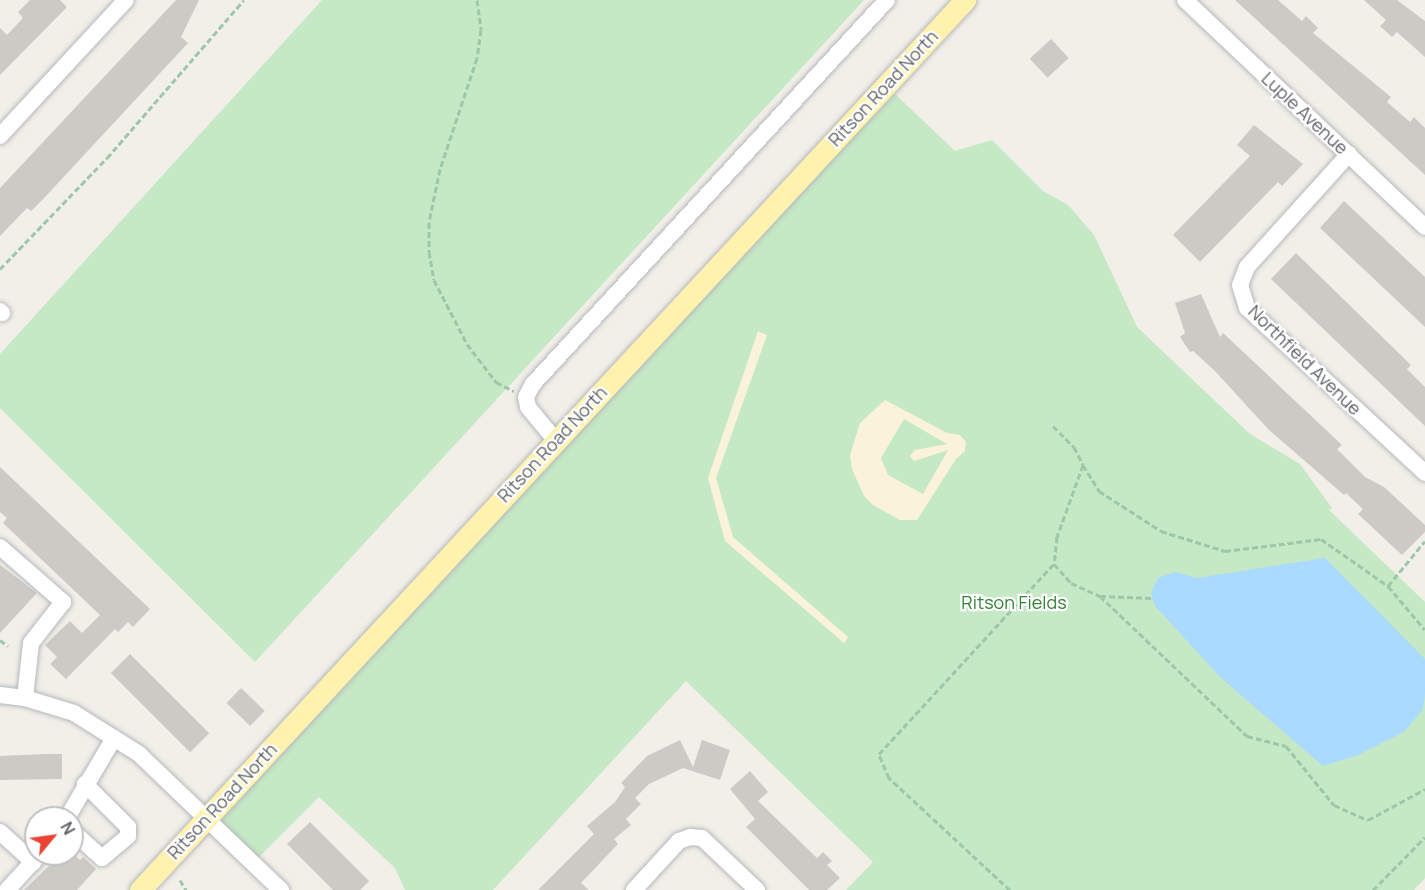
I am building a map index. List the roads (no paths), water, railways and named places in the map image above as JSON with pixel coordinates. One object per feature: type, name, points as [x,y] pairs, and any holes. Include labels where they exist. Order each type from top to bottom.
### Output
[{"type":"main road","name":"Ritson Road North","points":[[140,890],[966,0]]},
{"type":"street","points":[[0,136],[126,0]]},
{"type":"street","points":[[556,441],[536,420],[526,397],[533,384],[887,0]]},
{"type":"street","name":"Luple Avenue","points":[[1190,2],[1425,227]]},
{"type":"street","name":"Northfield Avenue","points":[[1348,154],[1247,267],[1240,285],[1247,308],[1425,474]]},
{"type":"street","points":[[0,547],[63,602],[31,643],[25,698]]},
{"type":"street","points":[[0,695],[25,698],[74,713],[139,754],[281,890]]},
{"type":"street","points":[[73,806],[114,738]]},
{"type":"street","points":[[84,842],[102,858],[128,836],[128,827],[85,784]]},
{"type":"street","points":[[0,832],[24,849]]},
{"type":"street","points":[[634,890],[679,841],[702,838],[757,890]]},
{"type":"street","points":[[7,890],[29,866]]},
{"type":"water","points":[[1325,558],[1425,659],[1425,694],[1423,709],[1404,732],[1358,755],[1323,766],[1221,678],[1155,606],[1151,593],[1158,578],[1175,572],[1197,578]]},
{"type":"park label","name":"Ritson Fields","points":[[1014,602]]}]
